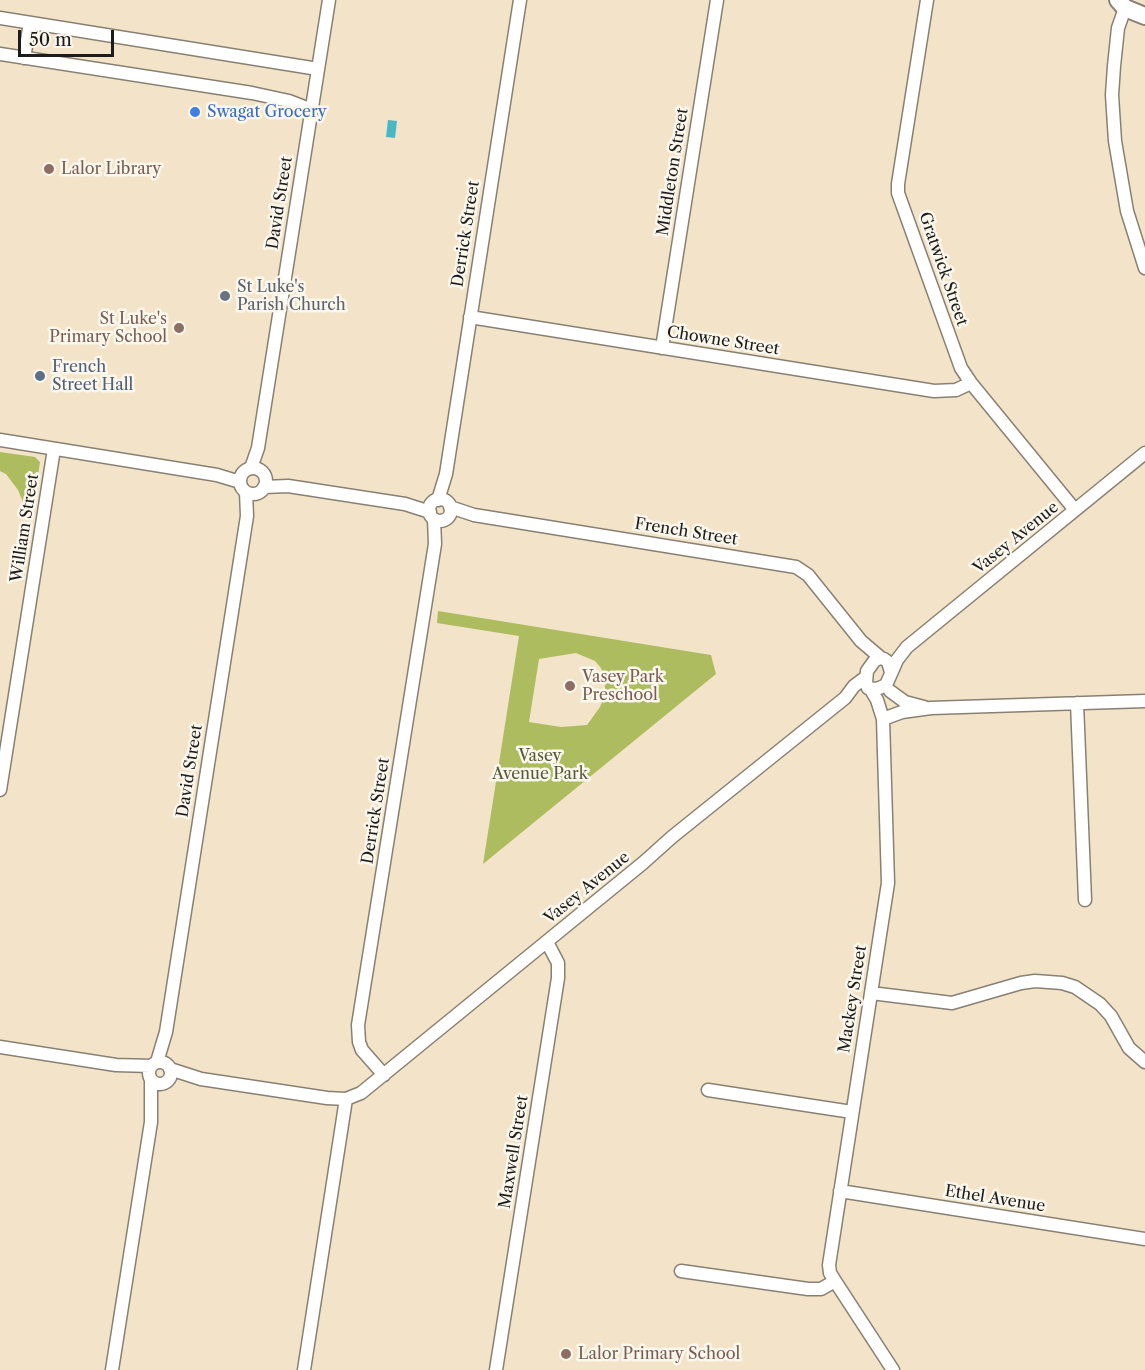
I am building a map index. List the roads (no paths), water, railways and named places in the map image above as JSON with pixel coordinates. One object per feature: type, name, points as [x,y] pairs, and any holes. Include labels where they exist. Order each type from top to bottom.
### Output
[{"type":"street","name":"David Street","points":[[112,1370],[329,0]]},
{"type":"street","name":"Derrick Street","points":[[384,1075],[362,1050],[358,1025],[520,0]]},
{"type":"street","name":"Middleton Street","points":[[662,348],[717,0]]},
{"type":"street","name":"Gratwick Street","points":[[927,0],[898,189],[957,358],[971,383],[1075,510]]},
{"type":"street","points":[[1145,16],[1122,4],[1112,95],[1115,141],[1126,211],[1145,268]]},
{"type":"street","points":[[0,18],[318,69]]},
{"type":"street","points":[[24,58],[30,23]]},
{"type":"street","points":[[0,54],[252,93],[289,101],[312,110]]},
{"type":"street","name":"Chowne Street","points":[[470,317],[934,391],[956,390],[971,383]]},
{"type":"street","name":"French Street","points":[[0,440],[795,567],[808,575],[861,640],[888,662],[890,681]]},
{"type":"street","name":"William Street","points":[[0,790],[54,449]]},
{"type":"street","name":"Vasey Avenue","points":[[346,1099],[361,1093],[384,1075],[672,837],[845,698],[854,686],[868,680],[882,658],[908,647],[1145,453]]},
{"type":"street","name":"French Street","points":[[861,640],[868,680]]},
{"type":"street","name":"Vasey Avenue","points":[[890,681],[908,647]]},
{"type":"street","points":[[868,680],[881,688],[890,681],[905,702],[931,708]]},
{"type":"street","name":"Mackey Street","points":[[868,680],[883,719]]},
{"type":"street","name":"Mackey Street","points":[[835,1281],[830,1273],[829,1258],[888,883],[883,719],[890,681]]},
{"type":"street","points":[[883,719],[902,712],[931,708],[1145,701]]},
{"type":"street","points":[[1077,703],[1085,900]]},
{"type":"street","name":"Maxwell Street","points":[[496,1370],[558,978],[558,963],[547,942]]},
{"type":"street","points":[[871,993],[952,1003],[1021,983],[1048,981],[1062,983],[1075,987],[1100,1004],[1111,1016],[1129,1048],[1145,1062]]},
{"type":"street","points":[[0,1047],[160,1073],[346,1099],[304,1370]]},
{"type":"street","points":[[708,1090],[852,1112]]},
{"type":"street","name":"Ethel Avenue","points":[[840,1191],[1145,1239]]},
{"type":"street","points":[[681,1271],[808,1289],[821,1289],[835,1281],[889,1368]]},
{"type":"water","points":[[388,120],[397,121],[395,138],[386,137]]},
{"type":"place","name":"Swagat Grocery","points":[[195,112]]},
{"type":"place","name":"Lalor Library","points":[[49,169]]},
{"type":"place","name":"St Luke's Parish Church","points":[[225,296]]},
{"type":"place","name":"St Luke's Primary School","points":[[179,328]]},
{"type":"place","name":"French Street Hall","points":[[40,376]]},
{"type":"place","name":"Vasey Park Preschool","points":[[570,686]]},
{"type":"place","name":"Lalor Primary School","points":[[566,1354]]},
{"type":"park label","name":"Vasey Avenue Park","points":[[540,765]]}]
